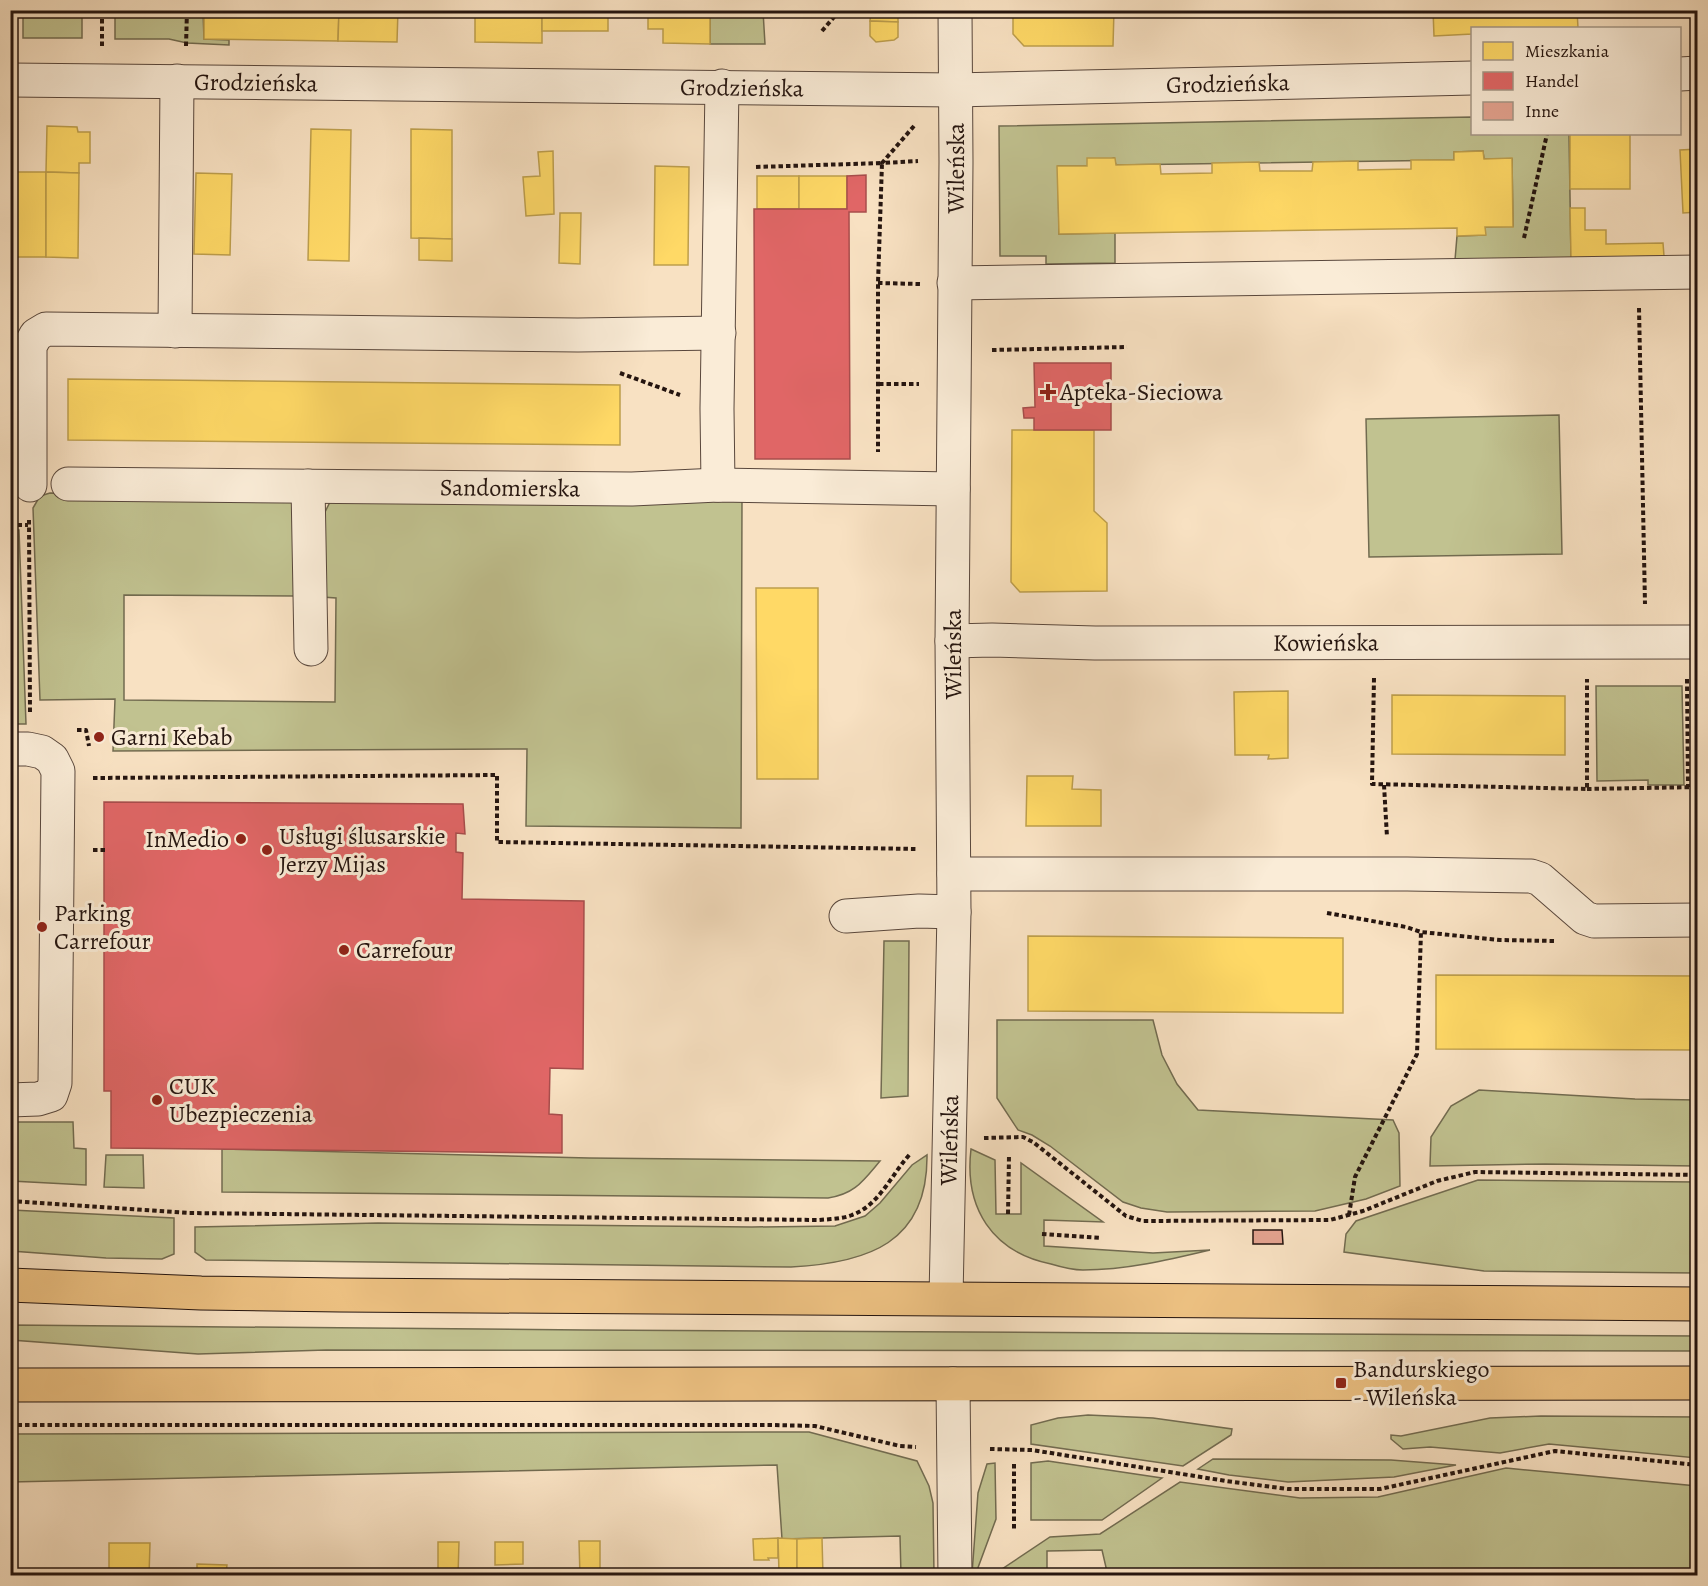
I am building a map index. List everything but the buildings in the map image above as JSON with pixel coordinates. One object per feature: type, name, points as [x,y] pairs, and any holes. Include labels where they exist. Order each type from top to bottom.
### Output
[{"type":"main road","points":[[10,1285],[201,1293],[328,1295],[1698,1304]]},
{"type":"main road","points":[[10,1384],[1698,1383]]},
{"type":"street","name":"Wileńska","points":[[946,1298],[954,912],[952,641],[955,10]]},
{"type":"street","points":[[1681,74],[1698,73]]},
{"type":"street","name":"Grodzieńska","points":[[10,80],[955,90],[1471,78]]},
{"type":"street","points":[[175,331],[177,81]]},
{"type":"street","points":[[718,485],[722,86]]},
{"type":"street","points":[[954,283],[1698,272]]},
{"type":"street","points":[[30,485],[30,346],[36,335],[46,329],[578,335],[719,333]]},
{"type":"street","name":"Sandomierska","points":[[68,484],[632,489],[718,485],[953,489]]},
{"type":"street","points":[[308,486],[311,649]]},
{"type":"street","name":"Kowieńska","points":[[952,641],[1698,642]]},
{"type":"street","points":[[10,1100],[38,1099],[51,1095],[55,1083],[58,771],[52,759],[42,752],[19,749]]},
{"type":"street","points":[[954,874],[1531,876],[1540,879],[1585,918],[1594,921],[1698,920]]},
{"type":"street","points":[[846,916],[919,911],[954,912]]},
{"type":"street","points":[[953,1384],[955,1575]]},
{"type":"path","points":[[102,10],[102,46]]},
{"type":"path","points":[[822,31],[840,10]]},
{"type":"path","points":[[878,456],[878,283],[882,162],[921,119]]},
{"type":"path","points":[[1512,275],[1520,256],[1547,135]]},
{"type":"path","points":[[751,167],[920,161]]},
{"type":"path","points":[[1638,273],[1645,604]]},
{"type":"path","points":[[878,283],[920,284]]},
{"type":"path","points":[[991,350],[1127,347]]},
{"type":"path","points":[[613,371],[717,409]]},
{"type":"path","points":[[879,384],[920,384]]},
{"type":"path","points":[[19,749],[30,730],[28,525],[30,485]]},
{"type":"path","points":[[10,525],[28,525]]},
{"type":"path","points":[[1374,677],[1372,784],[1587,789],[1698,787]]},
{"type":"path","points":[[1587,678],[1587,789]]},
{"type":"path","points":[[1687,679],[1688,787]]},
{"type":"path","points":[[75,730],[86,730],[89,749]]},
{"type":"path","points":[[90,768],[90,778],[497,775],[498,842],[920,849]]},
{"type":"path","points":[[1384,785],[1390,874]]},
{"type":"path","points":[[1318,912],[1406,927],[1420,932],[1500,940],[1558,941]]},
{"type":"path","points":[[1349,1215],[1355,1177],[1417,1054],[1420,932]]},
{"type":"path","points":[[981,1138],[1023,1137],[1033,1142],[1126,1216],[1143,1221],[1330,1220],[1364,1211],[1437,1181],[1475,1172],[1698,1175]]},
{"type":"path","points":[[10,1202],[189,1213],[819,1220],[852,1215],[861,1210],[887,1185],[913,1150]]},
{"type":"path","points":[[1008,1214],[1009,1156]]},
{"type":"path","points":[[1042,1234],[1101,1238]]},
{"type":"path","points":[[10,1425],[815,1426],[900,1446],[1032,1450],[1288,1489],[1380,1489],[1555,1451],[1698,1464]]},
{"type":"path","points":[[1014,1464],[1014,1531]]},
{"type":"green space","points":[[23,11],[82,11],[82,38],[23,38]]},
{"type":"green space","points":[[115,11],[203,11],[204,39],[229,40],[229,45],[187,43],[169,39],[115,39]]},
{"type":"green space","points":[[710,11],[763,11],[765,44],[710,44]]},
{"type":"green space","points":[[1471,117],[1471,135],[1569,135],[1571,258],[1455,260],[1457,236],[1485,235],[1485,227],[1513,226],[1512,159],[1484,159],[1483,151],[1454,152],[1454,160],[1116,165],[1114,158],[1087,166],[1058,166],[1059,234],[1115,233],[1115,263],[1046,264],[1046,256],[1000,256],[999,126]]},
{"type":"green space","points":[[1559,415],[1562,554],[1369,557],[1366,419]]},
{"type":"green space","points":[[50,493],[291,495],[297,506],[296,596],[124,595],[124,700],[335,702],[336,598],[322,597],[323,516],[332,498],[742,498],[741,828],[526,826],[527,749],[113,751],[115,699],[40,700],[33,508],[40,496]]},
{"type":"green space","points":[[11,530],[19,530],[26,724],[11,724]]},
{"type":"green space","points":[[1596,686],[1682,686],[1684,785],[1648,785],[1648,780],[1597,781]]},
{"type":"green space","points":[[884,941],[909,941],[908,1096],[881,1098]]},
{"type":"green space","points":[[997,1020],[1153,1020],[1162,1055],[1177,1084],[1198,1110],[1393,1120],[1399,1133],[1400,1186],[1366,1199],[1315,1211],[1167,1212],[1141,1208],[1123,1202],[1050,1146],[1018,1130],[997,1098]]},
{"type":"green space","points":[[1479,1090],[1635,1099],[1697,1100],[1697,1166],[1545,1164],[1430,1166],[1431,1137],[1451,1106]]},
{"type":"green space","points":[[10,1122],[73,1122],[74,1148],[86,1149],[86,1185],[11,1181]]},
{"type":"green space","points":[[222,1149],[589,1158],[880,1161],[852,1190],[828,1198],[222,1192]]},
{"type":"green space","points":[[971,1149],[995,1160],[996,1214],[1021,1214],[1021,1163],[1103,1222],[1044,1220],[1044,1246],[1153,1253],[1210,1250],[1147,1264],[1099,1270],[1071,1269],[1030,1258],[998,1238],[986,1224],[972,1190]]},
{"type":"green space","points":[[106,1155],[143,1155],[144,1188],[104,1187]]},
{"type":"green space","points":[[927,1155],[925,1185],[917,1209],[905,1228],[888,1242],[868,1253],[819,1265],[791,1267],[206,1260],[195,1252],[195,1227],[378,1223],[835,1226],[865,1216],[880,1203],[912,1165]]},
{"type":"green space","points":[[1478,1180],[1697,1182],[1697,1273],[1484,1271],[1344,1252],[1346,1234],[1356,1221]]},
{"type":"green space","points":[[11,1210],[174,1218],[174,1254],[162,1259],[106,1258],[11,1251]]},
{"type":"green space","points":[[10,1325],[1697,1336],[1698,1351],[326,1350],[198,1354],[11,1340]]},
{"type":"green space","points":[[1088,1415],[1153,1418],[1232,1429],[1231,1435],[1183,1466],[1031,1444],[1031,1425],[1058,1418]]},
{"type":"green space","points":[[1697,1417],[1697,1458],[1549,1444],[1500,1453],[1430,1447],[1403,1449],[1391,1439],[1391,1435],[1401,1436],[1490,1418]]},
{"type":"green space","points":[[809,1432],[917,1461],[929,1486],[933,1503],[934,1575],[901,1575],[900,1536],[782,1539],[777,1465],[11,1482],[10,1434]]},
{"type":"green space","points":[[1213,1459],[1391,1460],[1456,1465],[1394,1477],[1288,1482],[1198,1469]]},
{"type":"green space","points":[[1048,1461],[1162,1478],[1102,1520],[1031,1520],[1031,1463]]},
{"type":"green space","points":[[995,1463],[996,1519],[976,1573],[972,1574],[978,1493],[987,1464]]},
{"type":"green space","points":[[1506,1468],[1697,1486],[1697,1575],[1108,1576],[1102,1550],[1047,1551],[1047,1575],[993,1575],[1050,1537],[1100,1534],[1180,1482],[1300,1498],[1378,1497]]},
{"type":"place","name":"Apteka-Sieciowa","points":[[1048,392]]},
{"type":"place","name":"Garni Kebab","points":[[99,737]]},
{"type":"place","name":"InMedio","points":[[241,839]]},
{"type":"place","name":"Usługi ślusarskie Jerzy Mijas","points":[[267,850]]},
{"type":"place","name":"Parking Carrefour","points":[[42,927]]},
{"type":"place","name":"Carrefour","points":[[344,950]]},
{"type":"place","name":"CUK Ubezpieczenia","points":[[157,1100]]},
{"type":"place","name":"Bandurskiego - Wileńska","points":[[1341,1383]]}]
